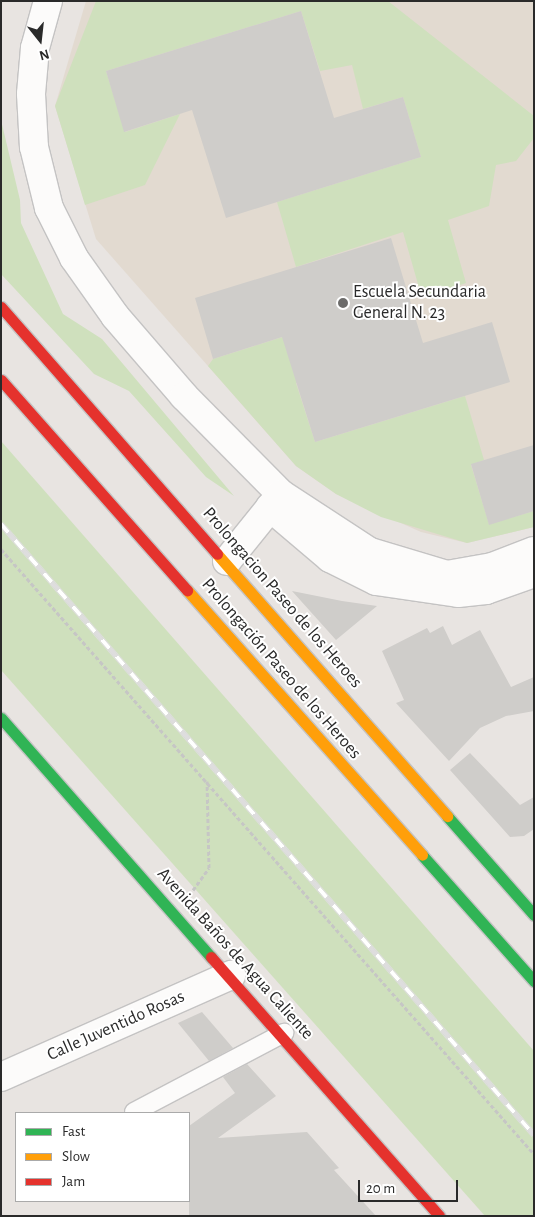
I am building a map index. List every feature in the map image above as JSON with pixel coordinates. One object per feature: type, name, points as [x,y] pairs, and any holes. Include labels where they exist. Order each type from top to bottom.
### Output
[{"type":"main road","name":"Prolongacion Paseo de los Heroes","points":[[1,307],[227,561],[534,915]]},
{"type":"main road","name":"Prolongación Paseo de los Heroes","points":[[1,380],[534,982]]},
{"type":"main road","name":"Avenida Baños de Agua Caliente","points":[[1,718],[284,1033],[440,1216]]},
{"type":"street","points":[[48,1],[35,48],[31,94],[34,147],[49,208],[74,258],[115,316],[275,500],[330,558],[376,581],[458,593],[486,590],[534,573]]},
{"type":"street","points":[[275,500],[362,548],[427,571],[464,574],[534,551]]},
{"type":"street","points":[[227,561],[275,500]]},
{"type":"street","name":"Calle Juventido Rosas","points":[[1,1077],[231,975]]},
{"type":"lane","points":[[134,1112],[284,1033]]},
{"type":"path","points":[[1,549],[207,780],[534,1154]]},
{"type":"path","points":[[175,912],[208,868],[207,780]]},
{"type":"shaded area","name":"Escuela Secundaria General N. 23","points":[[86,1],[534,1],[534,527],[467,543],[421,532],[336,494],[296,466],[96,239],[55,106]]},
{"type":"green space","points":[[96,1],[388,1],[534,116],[534,138],[516,161],[496,165],[489,206],[448,220],[466,283],[422,298],[403,232],[296,267],[277,202],[421,157],[403,97],[363,109],[352,65],[320,71],[301,11],[106,71],[125,132],[180,114],[145,185],[85,205],[55,106]]},
{"type":"green space","points":[[1,120],[20,200],[21,223],[63,314],[102,339],[234,496],[206,477],[129,391],[94,374],[1,274]]},
{"type":"green space","points":[[324,324],[337,369],[296,383],[315,442],[465,396],[484,460],[471,465],[489,524],[534,511],[534,527],[467,543],[381,517],[336,494],[296,466],[208,366],[213,359]]},
{"type":"green space","points":[[1,441],[534,1051],[534,1216],[485,1216],[1,670]]},
{"type":"building","points":[[301,11],[334,118],[403,97],[421,157],[226,218],[192,110],[124,132],[106,71]]},
{"type":"building","points":[[391,238],[423,343],[492,322],[510,382],[315,442],[282,337],[213,359],[195,298]]},
{"type":"building","points":[[534,445],[534,511],[489,525],[471,464]]},
{"type":"building","points":[[292,591],[342,601],[377,606],[336,640]]},
{"type":"building","points":[[443,626],[452,645],[480,630],[511,687],[534,677],[534,711],[506,716],[480,728],[449,761],[396,703],[404,700],[382,651],[427,628],[430,633]]},
{"type":"building","points":[[470,753],[520,805],[534,797],[534,829],[524,836],[510,837],[450,770]]},
{"type":"building","points":[[202,1012],[233,1048],[209,1061],[178,1023]]},
{"type":"building","points":[[247,1064],[276,1096],[218,1138],[307,1132],[339,1168],[334,1170],[376,1216],[189,1216],[190,1125],[235,1093],[223,1077]]},
{"type":"railway","points":[[1,524],[534,1135]]},
{"type":"traffic: fast","points":[[1,718],[211,957]]},
{"type":"traffic: fast","points":[[447,816],[534,915]]},
{"type":"traffic: fast","points":[[422,855],[534,981]]},
{"type":"traffic: slow","points":[[217,554],[447,816]]},
{"type":"traffic: slow","points":[[187,590],[422,855]]},
{"type":"traffic: jam","points":[[1,307],[217,554]]},
{"type":"traffic: jam","points":[[1,380],[187,590]]},
{"type":"traffic: jam","points":[[211,957],[439,1216]]},
{"type":"place","name":"Escuela Secundaria General N. 23","points":[[343,303]]}]
